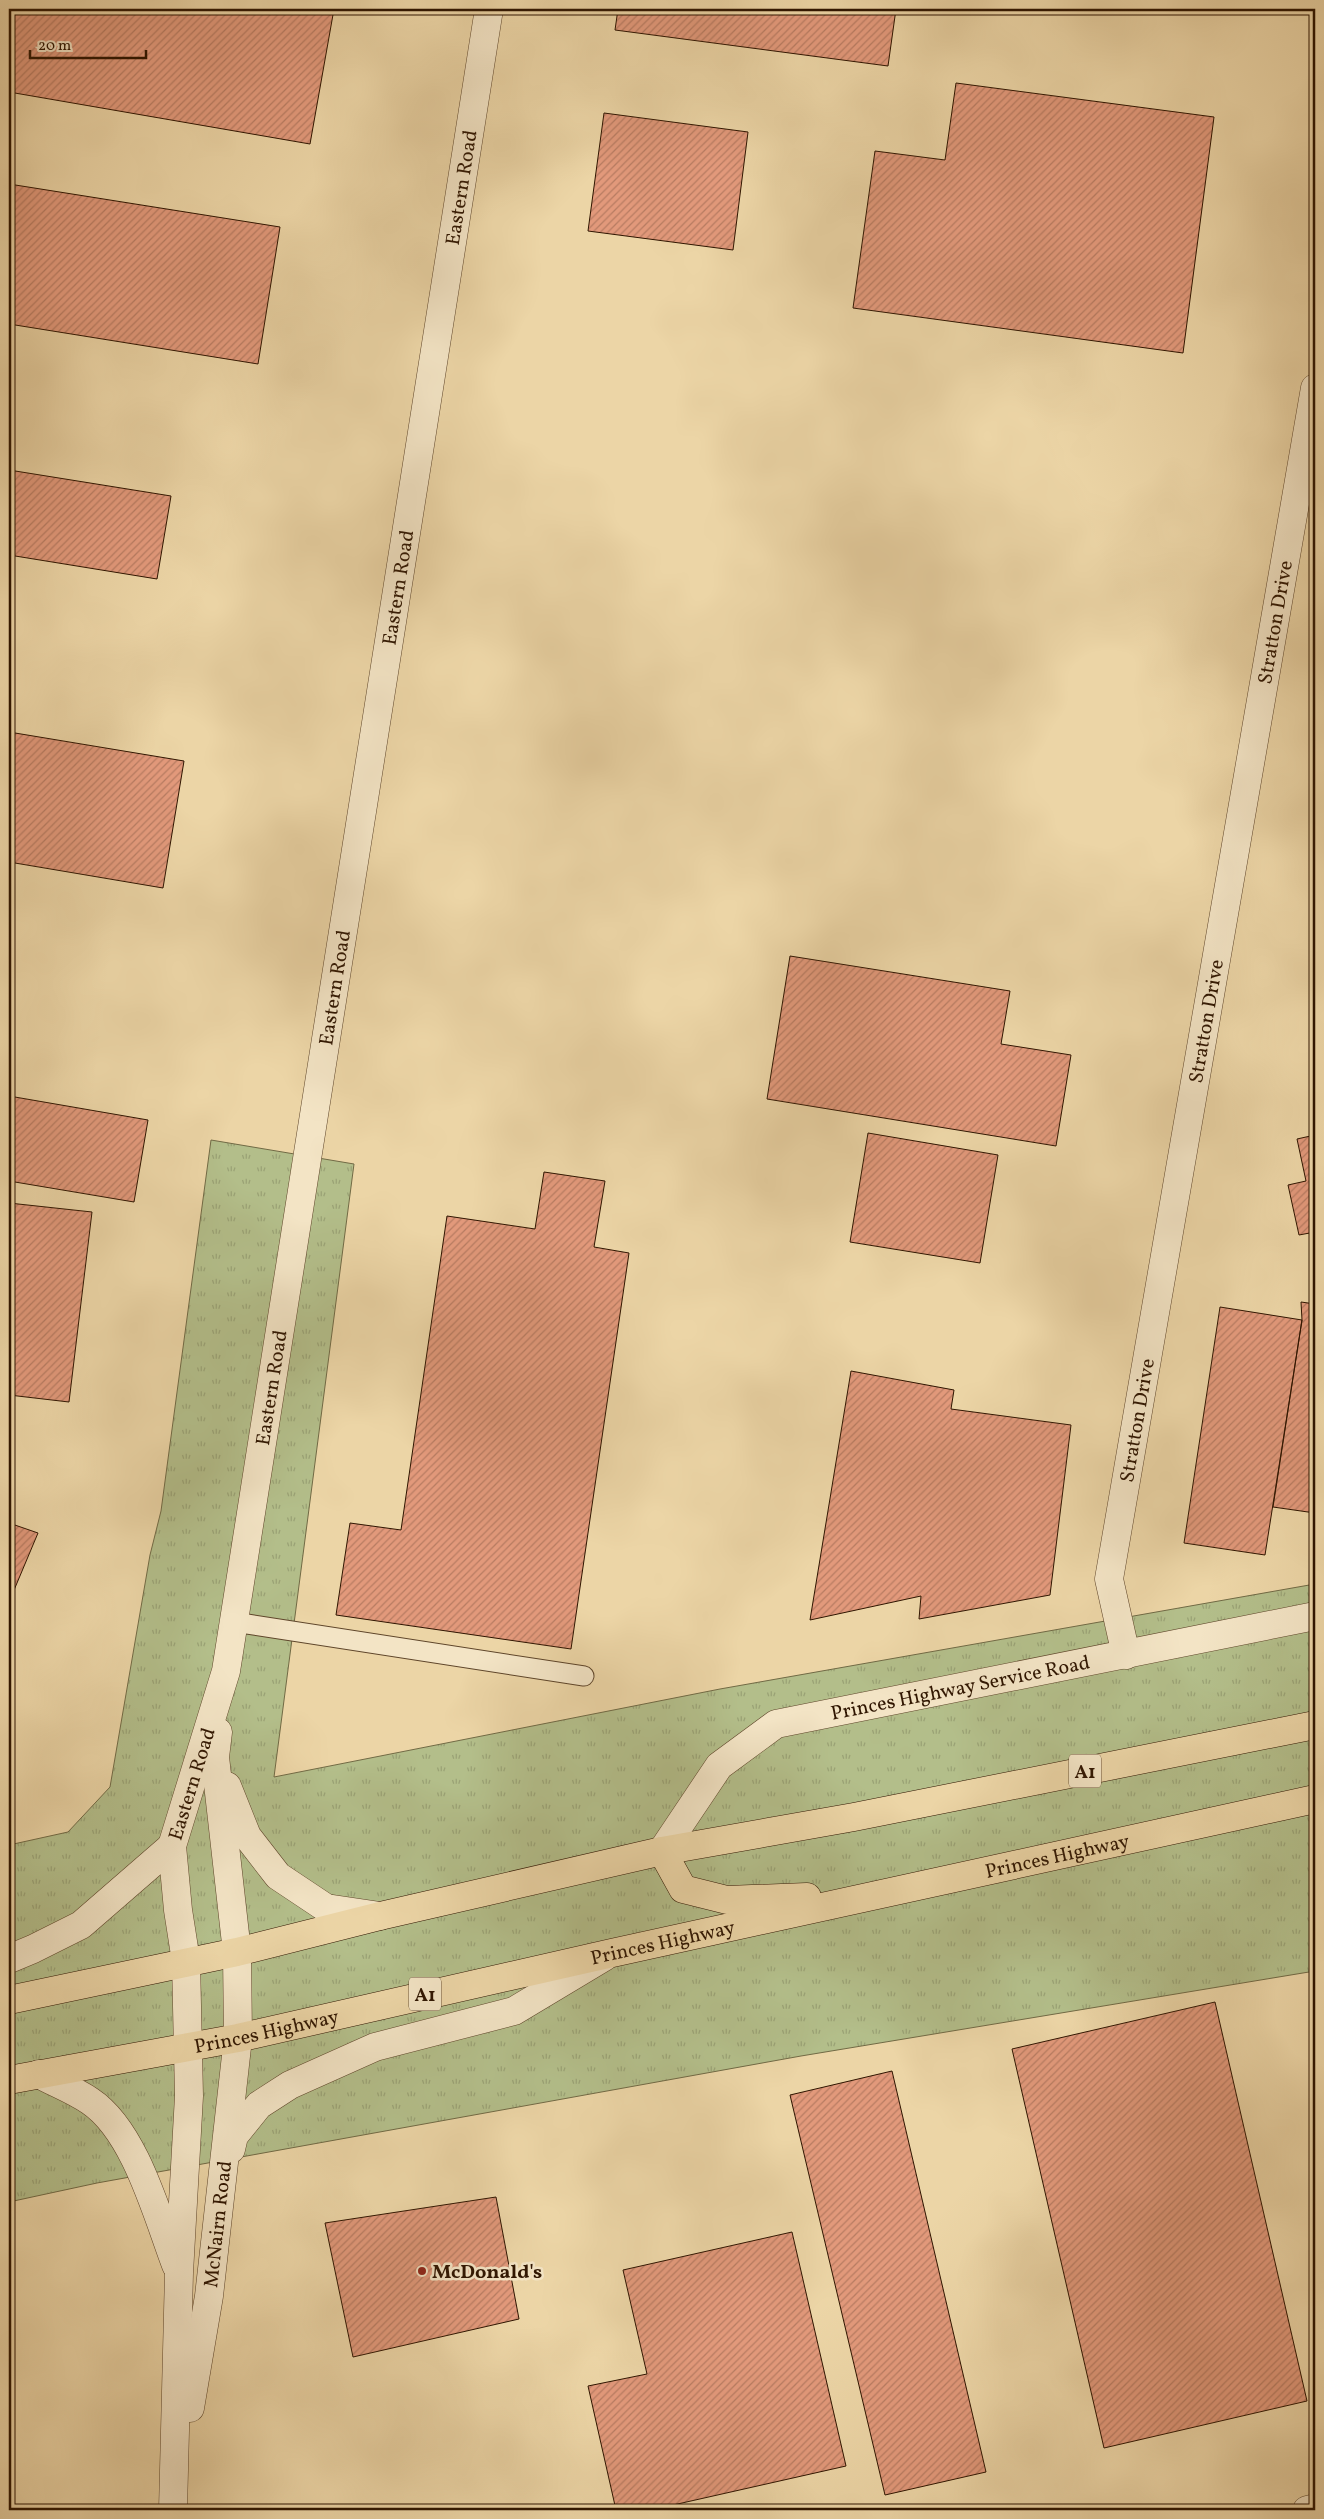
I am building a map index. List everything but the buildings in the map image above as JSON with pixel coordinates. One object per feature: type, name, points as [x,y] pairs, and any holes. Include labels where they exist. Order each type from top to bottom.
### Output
[{"type":"highway","name":"A1","points":[[9,2000],[186,1961],[237,1952],[380,1916],[662,1851],[854,1817],[1315,1724]]},
{"type":"highway","name":"Princes Highway","points":[[9,2080],[238,2038],[612,1953],[1315,1799]]},
{"type":"highway","points":[[662,1851],[683,1889],[727,1900],[874,1895]]},
{"type":"street","name":"Eastern Road","points":[[186,1961],[178,1910],[172,1846],[226,1671],[489,9]]},
{"type":"street","name":"Stratton Drive","points":[[1126,1655],[1109,1579],[1315,388]]},
{"type":"street","name":"Princes Highway Service Road","points":[[662,1851],[719,1766],[776,1724],[1315,1616]]},
{"type":"street","name":"McNairn Road","points":[[174,2502],[209,2296],[238,2038],[237,1952],[215,1757],[226,1671]]},
{"type":"street","points":[[215,1757],[247,1836],[278,1876],[326,1908],[380,1916]]},
{"type":"street","points":[[9,1959],[81,1925],[172,1846]]},
{"type":"street","points":[[222,2187],[234,2136],[259,2105],[290,2085],[375,2047],[514,2011],[612,1953]]},
{"type":"street","name":"McNairn Road","points":[[174,2502],[179,2273],[189,2114],[186,1961]]},
{"type":"street","points":[[39,2074],[91,2102],[116,2126],[132,2151],[179,2273]]},
{"type":"street","points":[[1307,2510],[1315,2508]]},
{"type":"lane","points":[[234,1622],[584,1676]]},
{"type":"green space","points":[[211,1140],[354,1164],[274,1777],[720,1689],[1315,1584],[1315,1971],[801,2056],[97,2183],[9,2202],[9,1845],[68,1832],[110,1787],[150,1555],[161,1511]]},
{"type":"place","name":"McDonald's","points":[[422,2271]]}]
